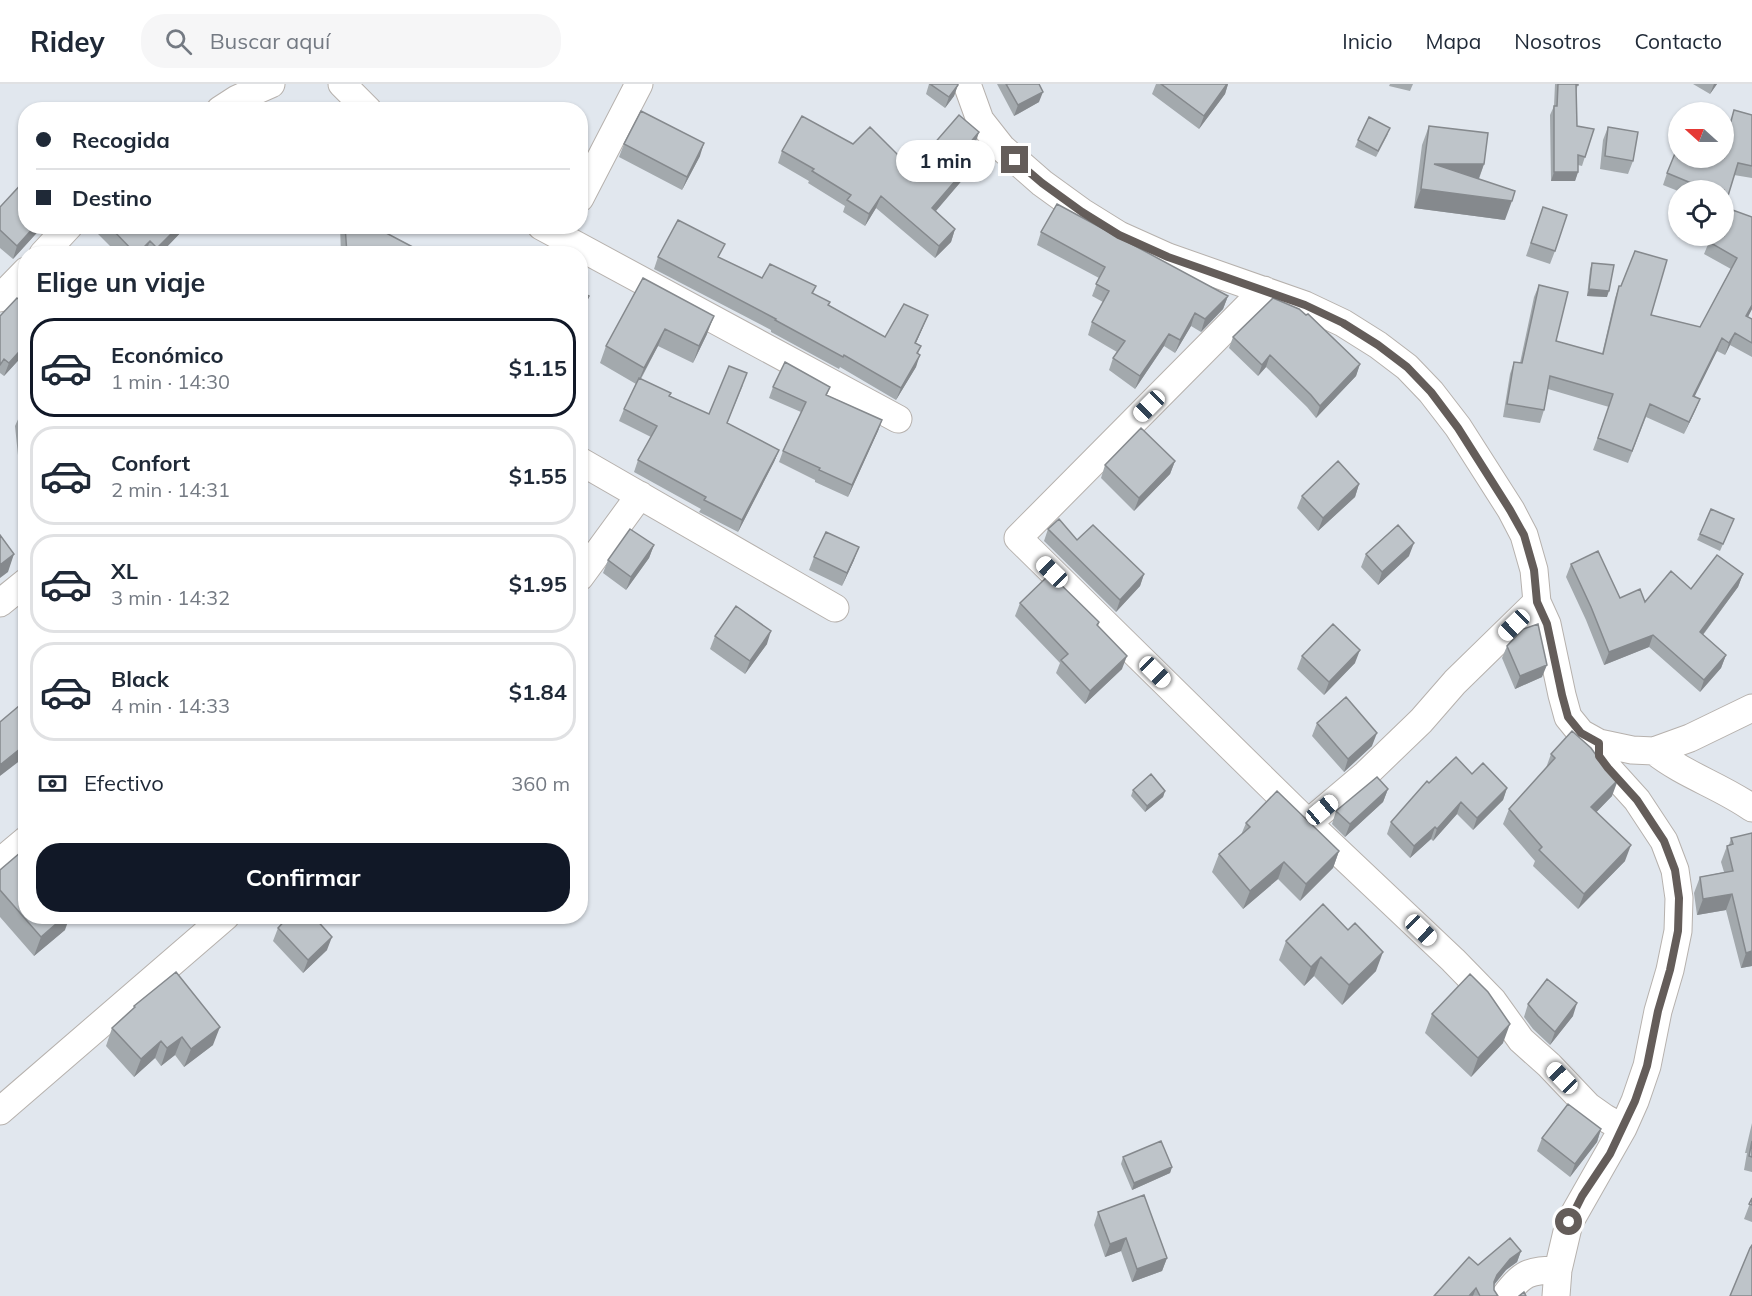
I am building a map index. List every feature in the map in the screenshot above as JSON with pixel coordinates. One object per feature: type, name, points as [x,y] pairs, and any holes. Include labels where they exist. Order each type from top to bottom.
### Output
[{"type":"street","points":[[227,97],[271,84]]},
{"type":"street","points":[[342,84],[360,102]]},
{"type":"street","points":[[588,183],[639,84]]},
{"type":"street","points":[[967,84],[980,120],[1002,148],[1042,183],[1082,212],[1119,235],[1168,257],[1305,305],[1343,323],[1407,367],[1431,392],[1458,428],[1524,535],[1534,570],[1537,602],[1547,624],[1568,717],[1581,733],[1599,743],[1632,750],[1654,751],[1690,738],[1752,708]]},
{"type":"street","points":[[50,246],[61,234]]},
{"type":"street","points":[[555,236],[574,246]]},
{"type":"street","points":[[588,254],[898,419]]},
{"type":"street","points":[[0,298],[18,279]]},
{"type":"street","points":[[1263,290],[1018,538],[1308,823],[1453,960],[1493,1001],[1521,1040],[1549,1065],[1588,1106],[1623,1128]]},
{"type":"street","points":[[588,466],[835,608]]},
{"type":"street","points":[[588,566],[640,495]]},
{"type":"street","points":[[0,603],[18,588]]},
{"type":"street","points":[[1308,823],[1366,774],[1421,721],[1455,682],[1537,602]]},
{"type":"street","points":[[1505,1296],[1521,1277],[1537,1270],[1557,1283],[1569,1222],[1623,1128],[1635,1101],[1647,1066],[1678,931],[1679,898],[1675,870],[1664,841],[1637,800],[1599,756],[1599,743]]},
{"type":"street","points":[[1654,751],[1669,763],[1752,808]]},
{"type":"street","points":[[0,861],[18,846]]},
{"type":"street","points":[[0,1111],[217,924]]},
{"type":"building","points":[[930,84],[958,84],[958,85],[949,97]]},
{"type":"building","points":[[1006,84],[1039,84],[1043,92],[1018,105]]},
{"type":"building","points":[[1161,84],[1227,84],[1204,116]]},
{"type":"building","points":[[1558,84],[1578,84],[1576,85],[1577,126],[1594,129],[1585,157],[1578,155],[1578,172],[1554,172],[1554,106],[1557,106]]},
{"type":"building","points":[[1734,110],[1752,115],[1752,166],[1738,163],[1733,180],[1684,180],[1667,173],[1669,168],[1734,168]]},
{"type":"building","points":[[641,111],[704,143],[687,177],[624,144]]},
{"type":"building","points":[[959,115],[979,132],[964,150],[974,159],[932,208],[955,229],[939,246],[881,196],[869,214],[847,200],[851,195],[812,171],[814,169],[782,151],[802,116],[853,144],[870,127],[912,169]]},
{"type":"building","points":[[1369,117],[1390,128],[1378,151],[1358,140]]},
{"type":"building","points":[[1429,126],[1488,133],[1484,164],[1434,164],[1515,191],[1512,201],[1421,189]]},
{"type":"building","points":[[1608,127],[1638,132],[1633,161],[1605,156]]},
{"type":"building","points":[[18,188],[18,234],[28,234],[17,246],[0,230],[0,207]]},
{"type":"building","points":[[1057,204],[1228,296],[1205,319],[1195,313],[1180,340],[1169,334],[1140,376],[1113,358],[1125,341],[1092,322],[1109,291],[1096,284],[1105,267],[1041,232]]},
{"type":"building","points":[[1543,207],[1567,215],[1555,251],[1531,243]]},
{"type":"building","points":[[1734,211],[1752,217],[1752,305],[1746,316],[1752,319],[1752,343],[1735,333],[1729,343],[1722,338],[1693,396],[1700,399],[1689,422],[1650,404],[1632,451],[1598,438],[1613,394],[1550,376],[1544,410],[1507,404],[1514,362],[1522,363],[1539,285],[1568,292],[1556,341],[1603,354],[1619,286],[1621,286],[1635,251],[1667,260],[1651,315],[1700,327],[1737,258],[1716,246],[1734,246]]},
{"type":"building","points":[[678,220],[725,244],[718,257],[762,278],[770,264],[816,286],[812,293],[830,302],[828,305],[885,337],[904,304],[928,315],[915,343],[921,346],[917,353],[920,355],[901,388],[844,355],[843,357],[658,257]]},
{"type":"building","points":[[117,234],[171,234],[159,246],[155,246],[150,241],[145,246],[128,246]]},
{"type":"building","points":[[346,234],[388,234],[411,246],[346,246]]},
{"type":"building","points":[[1592,263],[1614,265],[1609,291],[1589,289]]},
{"type":"building","points":[[643,278],[714,316],[699,346],[665,329],[644,368],[606,346]]},
{"type":"building","points":[[1273,298],[1308,314],[1360,364],[1320,406],[1270,355],[1262,365],[1233,337]]},
{"type":"building","points":[[18,299],[18,353],[9,363],[4,359],[0,365],[0,316]]},
{"type":"building","points":[[785,362],[830,387],[826,395],[882,420],[852,485],[783,451],[806,402],[773,387]]},
{"type":"building","points":[[729,366],[747,373],[727,423],[779,450],[742,520],[704,500],[706,497],[638,460],[657,426],[624,409],[639,378],[671,393],[669,396],[709,414]]},
{"type":"building","points":[[1141,428],[1175,461],[1139,498],[1105,465]]},
{"type":"building","points":[[1338,461],[1359,484],[1323,518],[1302,496]]},
{"type":"building","points":[[1711,509],[1734,519],[1723,544],[1700,534]]},
{"type":"building","points":[[1059,519],[1077,540],[1093,525],[1144,574],[1120,600],[1048,529]]},
{"type":"building","points":[[1398,525],[1414,543],[1382,572],[1366,554]]},
{"type":"building","points":[[630,529],[654,545],[631,577],[608,560]]},
{"type":"building","points":[[826,532],[859,547],[847,573],[814,557]]},
{"type":"building","points":[[0,535],[14,554],[0,565]]},
{"type":"building","points":[[1598,551],[1620,598],[1640,589],[1645,602],[1671,571],[1691,589],[1717,555],[1743,574],[1700,632],[1726,655],[1704,680],[1653,635],[1609,652],[1571,564]]},
{"type":"building","points":[[1050,574],[1099,622],[1097,625],[1127,656],[1090,691],[1061,660],[1068,654],[1020,603]]},
{"type":"building","points":[[736,606],[771,631],[750,661],[715,636]]},
{"type":"building","points":[[1333,624],[1360,650],[1329,682],[1302,656]]},
{"type":"building","points":[[1538,624],[1547,665],[1520,676],[1507,646],[1523,629]]},
{"type":"building","points":[[1346,697],[1377,733],[1348,759],[1317,723]]},
{"type":"building","points":[[18,707],[18,750],[0,765],[0,722]]},
{"type":"building","points":[[1572,731],[1591,748],[1618,780],[1591,807],[1631,845],[1584,894],[1539,850],[1542,847],[1509,809],[1555,758],[1551,754]]},
{"type":"building","points":[[1456,757],[1472,774],[1483,763],[1507,788],[1477,818],[1461,802],[1437,829],[1435,827],[1414,846],[1391,822],[1427,781],[1429,783]]},
{"type":"building","points":[[1151,774],[1165,791],[1147,806],[1133,790]]},
{"type":"building","points":[[1377,777],[1388,789],[1350,824],[1336,811]]},
{"type":"building","points":[[1277,791],[1339,851],[1306,884],[1284,862],[1250,891],[1219,854],[1250,827],[1246,823]]},
{"type":"building","points":[[1752,833],[1752,951],[1746,953],[1732,894],[1703,899],[1700,877],[1733,871],[1727,846],[1733,844],[1731,838]]},
{"type":"building","points":[[18,855],[18,911],[0,890],[0,870]]},
{"type":"building","points":[[1323,904],[1348,930],[1355,923],[1383,952],[1349,985],[1321,957],[1311,967],[1286,941]]},
{"type":"building","points":[[30,924],[56,924],[41,937]]},
{"type":"building","points":[[282,924],[320,924],[332,937],[308,960],[278,928]]},
{"type":"building","points":[[176,972],[220,1027],[191,1049],[182,1037],[167,1048],[161,1041],[141,1059],[112,1028],[134,1006]]},
{"type":"building","points":[[1470,974],[1488,992],[1510,1024],[1478,1058],[1432,1014]]},
{"type":"building","points":[[1547,979],[1577,1003],[1555,1032],[1528,1004]]},
{"type":"building","points":[[1568,1104],[1601,1129],[1575,1164],[1542,1138]]},
{"type":"building","points":[[1161,1141],[1172,1167],[1134,1183],[1123,1157]]},
{"type":"building","points":[[1752,1141],[1752,1157],[1749,1156]]},
{"type":"building","points":[[1144,1195],[1167,1258],[1137,1269],[1126,1238],[1110,1244],[1098,1212]]},
{"type":"building","points":[[1510,1238],[1521,1251],[1510,1259],[1497,1275],[1494,1290],[1498,1296],[1480,1296],[1476,1288],[1469,1296],[1434,1296],[1469,1257],[1478,1265]]},
{"type":"building","points":[[1752,1245],[1752,1296],[1730,1296],[1750,1248]]},
{"type":"route","points":[[1015,160],[1082,212],[1119,235],[1168,257],[1305,305],[1343,323],[1378,345],[1407,367],[1431,392],[1458,428],[1524,535],[1534,570],[1537,602],[1547,624],[1568,717],[1581,733],[1599,743],[1599,756],[1637,800],[1664,841],[1675,870],[1679,898],[1678,931],[1647,1066],[1635,1101],[1610,1154],[1582,1196],[1569,1222]]}]
